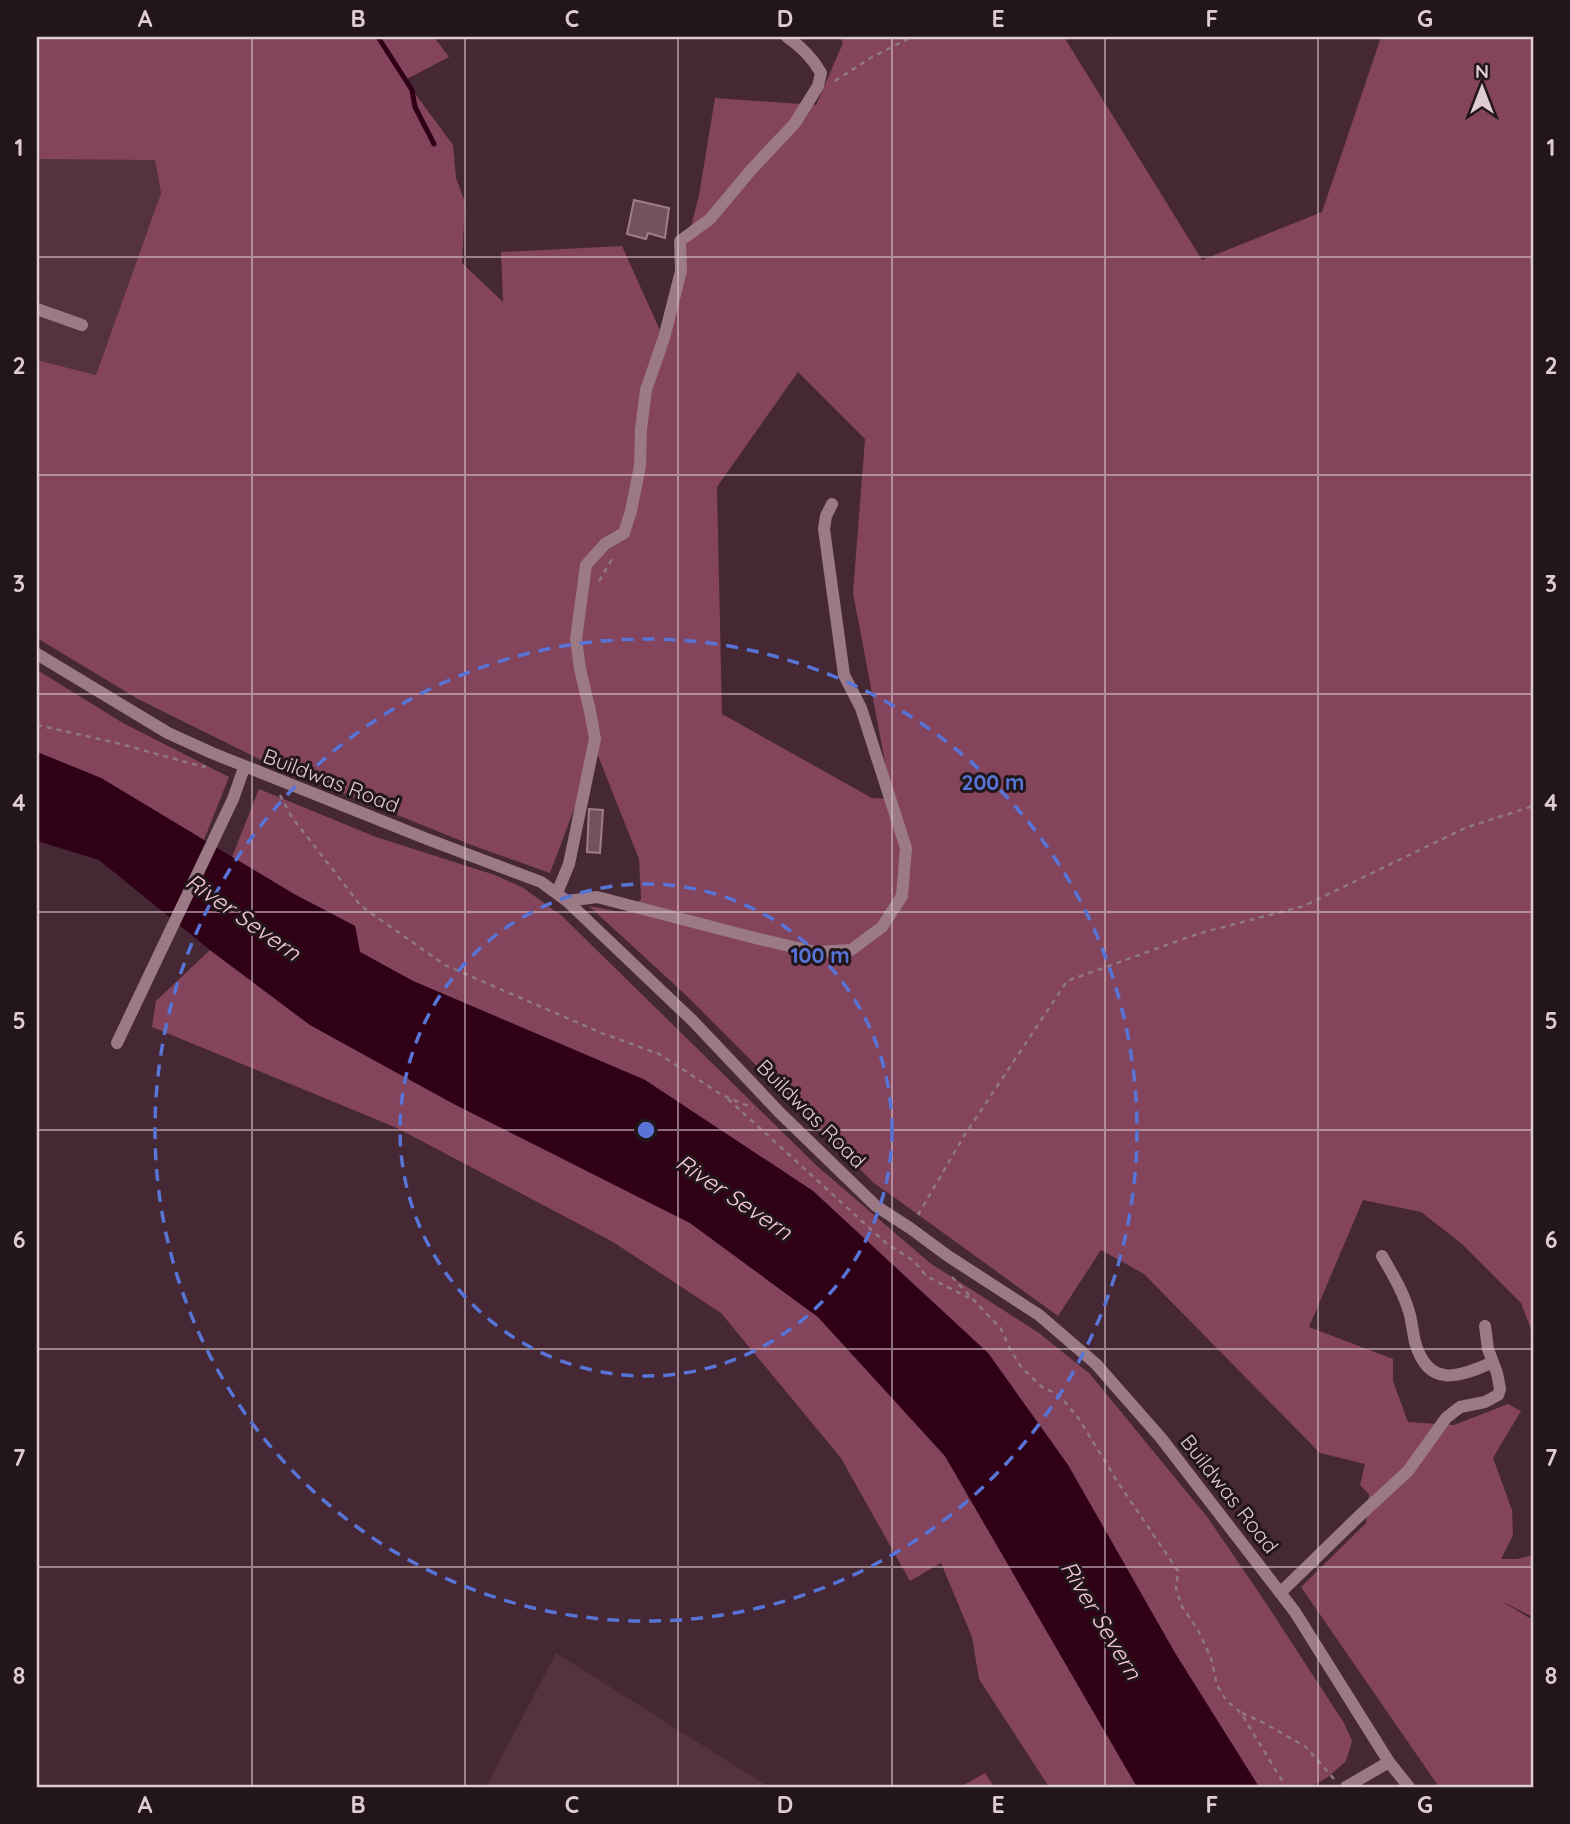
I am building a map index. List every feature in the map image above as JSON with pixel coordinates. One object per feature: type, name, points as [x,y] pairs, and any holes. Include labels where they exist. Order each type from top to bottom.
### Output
[{"type":"street","points":[[787,37],[807,52],[816,64],[821,73],[818,86],[795,123],[710,219],[680,241],[681,271],[664,338],[646,390],[640,466],[631,512],[624,533],[605,544],[586,565],[576,639],[595,739],[562,897],[597,897],[815,952],[851,950],[882,927],[902,896],[906,848],[861,708],[844,675],[824,530],[826,516],[832,504]]},
{"type":"street","points":[[37,309],[82,325]]},
{"type":"street","name":"Buildwas Road","points":[[37,654],[168,733],[244,768],[541,882],[562,897],[693,1021],[780,1113],[876,1206],[1039,1315],[1096,1364],[1161,1438],[1280,1593],[1389,1762],[1409,1787]]},
{"type":"street","points":[[117,1043],[233,799],[244,768]]},
{"type":"street","points":[[1382,1256],[1403,1294],[1415,1341],[1427,1367],[1438,1374],[1456,1376],[1493,1362]]},
{"type":"street","points":[[1280,1593],[1408,1471],[1446,1418],[1460,1407],[1485,1402],[1498,1395],[1500,1389],[1488,1349],[1485,1326]]},
{"type":"street","points":[[1346,1787],[1389,1762]]},
{"type":"path","points":[[834,82],[872,57],[912,37]]},
{"type":"path","points":[[37,725],[204,767],[212,753]]},
{"type":"path","points":[[284,783],[279,795],[291,816],[361,906],[445,965],[599,1032],[659,1054],[734,1103],[887,1244],[914,1261],[926,1276],[972,1300]]},
{"type":"path","points":[[910,1228],[964,1136],[1067,981],[1197,934],[1304,906],[1465,828],[1533,806]]},
{"type":"path","points":[[722,1095],[756,1109]]},
{"type":"path","points":[[946,1269],[1001,1329],[1022,1368],[1042,1387],[1059,1395],[1079,1419],[1178,1572],[1176,1589],[1181,1605],[1198,1630],[1211,1658],[1217,1685],[1226,1700],[1241,1713],[1306,1747],[1334,1779]]},
{"type":"path","points":[[1241,1713],[1286,1787]]},
{"type":"shaded area","points":[[37,37],[434,37],[449,57],[405,80],[453,145],[456,178],[465,202],[462,263],[503,302],[501,252],[622,246],[663,337],[699,195],[715,98],[816,105],[843,43],[840,37],[1064,37],[1202,260],[1322,212],[1381,37],[1533,37],[1533,1334],[1521,1303],[1462,1244],[1421,1212],[1363,1200],[1309,1327],[1393,1359],[1393,1381],[1408,1422],[1454,1425],[1508,1404],[1521,1411],[1493,1458],[1512,1510],[1513,1535],[1501,1559],[1533,1555],[1533,1617],[1501,1601],[1533,1620],[1533,1787],[1439,1787],[1301,1587],[1366,1523],[1369,1494],[1360,1485],[1365,1464],[1320,1453],[1144,1274],[1101,1250],[1058,1316],[875,1184],[688,997],[589,906],[625,913],[641,899],[639,859],[591,738],[578,799],[550,873],[474,846],[261,760],[138,699],[37,638],[37,360],[96,375],[161,193],[155,160],[37,159]],"holes":[[[798,372],[865,439],[853,593],[892,799],[872,798],[722,714],[717,487]]]},
{"type":"shaded area","points":[[37,159],[156,159],[161,193],[96,375],[37,360]]},
{"type":"shaded area","points":[[37,670],[123,723],[229,777],[204,840],[101,778],[37,752]]},
{"type":"shaded area","points":[[259,789],[376,837],[492,874],[522,887],[562,916],[817,1166],[930,1263],[1039,1333],[1090,1374],[1208,1518],[1266,1603],[1344,1723],[1352,1741],[1346,1761],[1328,1777],[1310,1787],[1259,1787],[1175,1653],[1068,1465],[988,1353],[813,1191],[645,1080],[413,981],[360,952],[355,926],[232,857]]},
{"type":"shaded area","points":[[210,950],[310,1025],[452,1103],[690,1223],[818,1317],[945,1456],[1137,1787],[1049,1787],[979,1679],[972,1637],[941,1563],[910,1581],[841,1458],[721,1313],[613,1242],[397,1128],[152,1027],[156,1001]]},
{"type":"shaded area","points":[[556,1653],[769,1787],[486,1787]]},
{"type":"shaded area","points":[[985,1773],[994,1787],[960,1787]]},
{"type":"water","name":"River Severn","points":[[37,752],[101,778],[294,894],[355,926],[360,952],[413,981],[645,1080],[813,1191],[988,1353],[1068,1465],[1175,1653],[1259,1787],[1137,1787],[945,1456],[818,1317],[690,1223],[452,1103],[310,1025],[210,950],[99,860],[37,841]]},
{"type":"building","points":[[634,200],[669,208],[665,238],[648,233],[646,239],[627,234]]},
{"type":"building","points":[[589,809],[603,810],[600,853],[587,852]]},
{"type":"waterway","points":[[378,37],[412,90],[415,107],[434,144]]}]
